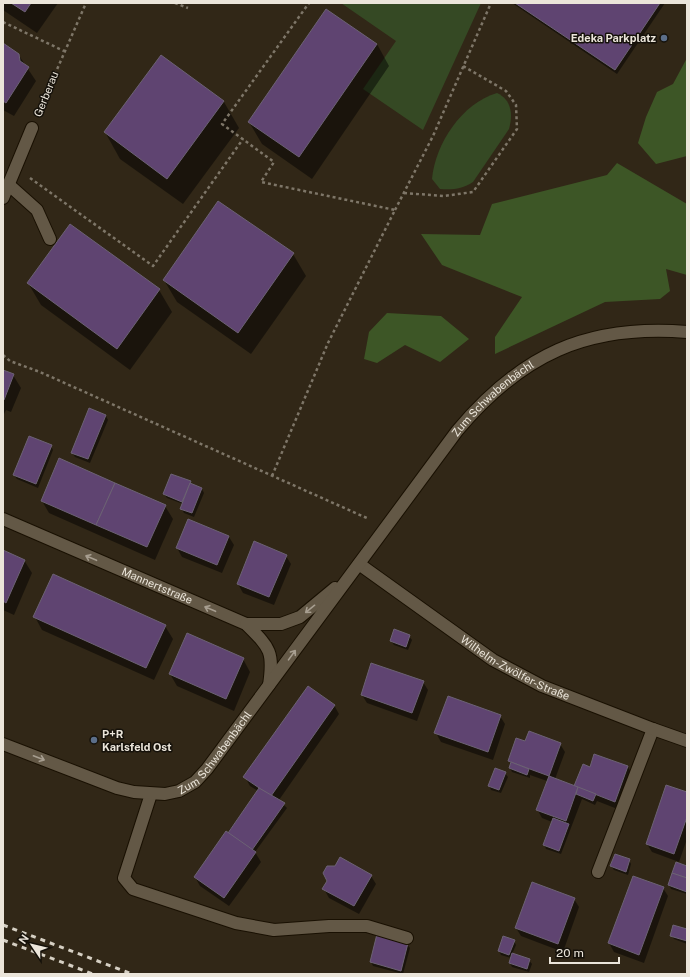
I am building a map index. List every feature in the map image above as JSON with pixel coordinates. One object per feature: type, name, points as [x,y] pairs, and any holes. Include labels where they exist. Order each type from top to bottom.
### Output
[{"type":"street","name":"Gerberau","points":[[3,198],[32,128]]},
{"type":"street","points":[[9,185],[38,210],[50,239]]},
{"type":"street","name":"Zum Schwabenbächl","points":[[3,744],[118,788],[152,794],[165,794],[179,791],[195,782],[207,769],[269,687],[432,464],[475,410],[496,390],[526,366],[558,349],[602,336],[637,331],[687,332]]},
{"type":"street","name":"Mannertstraße","points":[[3,519],[246,624],[264,642],[271,655],[272,666],[269,687]]},
{"type":"street","name":"Zum Schwabenbächl","points":[[246,624],[281,624],[300,617],[330,592],[359,564]]},
{"type":"street","name":"Wilhelm-Zwölfer-Straße","points":[[359,564],[493,660],[542,686],[687,741]]},
{"type":"street","points":[[598,872],[653,729]]},
{"type":"street","points":[[152,794],[124,878],[133,889],[236,923],[267,929],[274,930],[329,926],[367,926],[406,938]]},
{"type":"path","name":"Gerberau","points":[[32,128],[86,3]]},
{"type":"path","points":[[175,3],[188,8]]},
{"type":"path","points":[[309,3],[222,124],[274,162],[261,182],[395,210]]},
{"type":"path","points":[[272,476],[328,343],[434,136],[490,3]]},
{"type":"path","points":[[3,22],[64,51]]},
{"type":"path","points":[[404,193],[444,196],[473,192],[517,129],[516,105],[506,91],[463,66]]},
{"type":"path","points":[[16,167],[153,266],[243,139]]},
{"type":"path","points":[[3,354],[10,361],[40,372],[386,527]]},
{"type":"green space","points":[[341,3],[481,3],[423,130],[363,89],[396,41]]},
{"type":"green space","points":[[687,58],[687,156],[656,164],[638,143],[646,117],[657,92],[673,84]]},
{"type":"green space","points":[[497,93],[506,100],[510,108],[511,118],[509,129],[473,182],[457,188],[440,189],[432,179],[434,166],[438,152],[452,127],[472,106],[484,98]]},
{"type":"green space","points":[[617,163],[687,204],[687,275],[666,269],[670,291],[660,299],[605,302],[495,354],[495,337],[522,297],[442,265],[421,234],[480,235],[492,204],[607,175]]},
{"type":"green space","points":[[387,313],[441,316],[469,339],[440,362],[405,345],[377,363],[364,359],[369,332]]},
{"type":"building","points":[[11,3],[31,3],[25,12]]},
{"type":"building","points":[[515,3],[660,3],[615,70]]},
{"type":"building","points":[[326,9],[377,44],[299,157],[248,122]]},
{"type":"building","points":[[3,43],[19,54],[20,61],[29,67],[6,103],[3,101]]},
{"type":"building","points":[[161,55],[224,101],[167,179],[104,132]]},
{"type":"building","points":[[218,201],[294,253],[238,333],[163,280]]},
{"type":"building","points":[[70,224],[160,289],[117,349],[27,283]]},
{"type":"building","points":[[3,370],[14,374],[4,400],[3,400]]},
{"type":"building","points":[[89,408],[106,415],[88,459],[71,453]]},
{"type":"building","points":[[29,436],[52,445],[36,484],[13,475]]},
{"type":"building","points":[[59,458],[115,483],[96,525],[41,501]]},
{"type":"building","points":[[171,474],[191,481],[182,502],[163,494]]},
{"type":"building","points":[[115,483],[166,505],[147,547],[96,525]]},
{"type":"building","points":[[190,483],[202,488],[192,513],[180,509]]},
{"type":"building","points":[[188,519],[229,536],[217,565],[176,548]]},
{"type":"building","points":[[254,541],[287,555],[269,597],[237,584]]},
{"type":"building","points":[[3,550],[25,560],[6,603],[3,601]]},
{"type":"building","points":[[53,574],[166,625],[146,668],[33,617]]},
{"type":"building","points":[[394,629],[410,635],[406,647],[390,641]]},
{"type":"building","points":[[187,633],[244,658],[226,699],[169,674]]},
{"type":"building","points":[[371,663],[424,681],[412,713],[361,695]]},
{"type":"building","points":[[308,686],[335,705],[271,796],[243,777]]},
{"type":"building","points":[[448,696],[501,715],[488,752],[434,733]]},
{"type":"building","points":[[529,731],[561,743],[549,776],[508,761],[516,738],[525,741]]},
{"type":"building","points":[[594,754],[628,766],[615,802],[574,786],[583,764],[590,767]]},
{"type":"building","points":[[511,762],[529,769],[527,775],[509,768]]},
{"type":"building","points":[[495,768],[506,772],[499,790],[488,786]]},
{"type":"building","points":[[549,776],[578,787],[566,821],[536,810]]},
{"type":"building","points":[[666,785],[687,792],[687,817],[674,854],[646,844]]},
{"type":"building","points":[[578,787],[596,794],[593,801],[576,794]]},
{"type":"building","points":[[259,788],[285,803],[252,850],[228,833]]},
{"type":"building","points":[[553,818],[569,824],[559,851],[543,845]]},
{"type":"building","points":[[226,831],[256,852],[224,898],[194,877]]},
{"type":"building","points":[[615,854],[630,859],[626,872],[610,866]]},
{"type":"building","points":[[340,857],[372,875],[354,906],[322,889],[327,881],[323,873],[327,866],[335,866]]},
{"type":"building","points":[[676,862],[687,866],[687,878],[672,873]]},
{"type":"building","points":[[672,873],[687,878],[687,892],[668,885]]},
{"type":"building","points":[[633,876],[664,887],[639,955],[608,943]]},
{"type":"building","points":[[532,882],[575,898],[558,944],[515,928]]},
{"type":"building","points":[[673,925],[687,929],[687,941],[670,936]]},
{"type":"building","points":[[377,934],[408,943],[401,971],[370,962]]},
{"type":"building","points":[[503,936],[515,940],[509,955],[498,951]]},
{"type":"building","points":[[512,953],[530,959],[527,969],[509,963]]},
{"type":"railway","points":[[3,925],[132,974]]},
{"type":"railway","points":[[3,940],[93,974]]},
{"type":"place","name":"Edeka Parkplatz","points":[[664,38]]},
{"type":"place","name":"P+R Karlsfeld Ost","points":[[94,740]]}]
